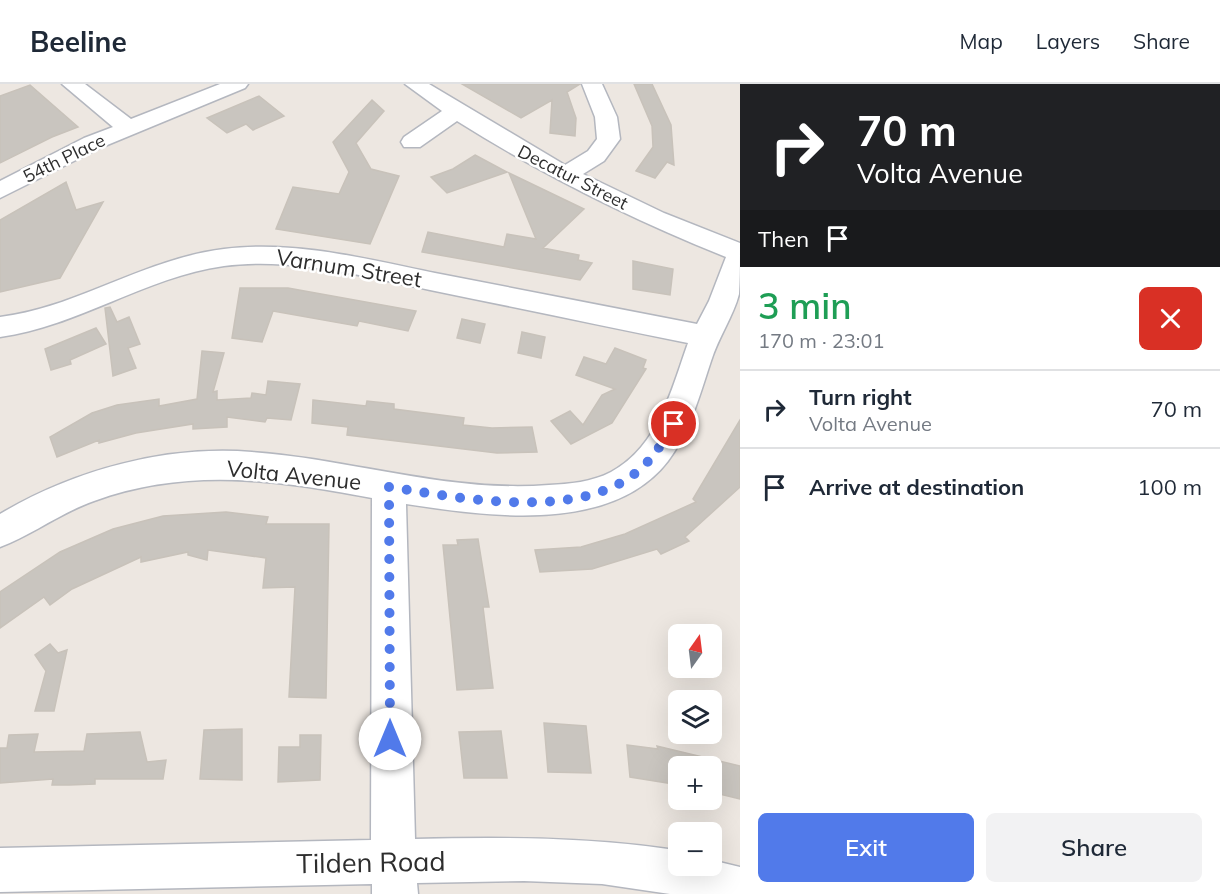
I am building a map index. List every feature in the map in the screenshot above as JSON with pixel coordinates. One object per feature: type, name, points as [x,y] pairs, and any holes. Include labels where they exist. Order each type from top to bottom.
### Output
[{"type":"street","points":[[72,84],[129,128]]},
{"type":"street","name":"54th Place","points":[[0,191],[58,159],[238,84]]},
{"type":"street","name":"Decatur Street","points":[[415,84],[456,112],[564,175],[740,253]]},
{"type":"street","points":[[564,175],[600,153],[607,144],[610,123],[592,84]]},
{"type":"street","points":[[412,142],[456,112]]},
{"type":"street","name":"Volta Avenue","points":[[0,532],[20,519],[79,491],[110,481],[196,467],[250,465],[354,479],[389,487],[514,503],[560,501],[604,490],[636,473],[656,454],[674,424],[693,378],[705,336],[721,306],[740,253]]},
{"type":"street","name":"Varnum Street","points":[[0,327],[43,319],[169,269],[201,259],[241,254],[286,255],[340,263],[705,336]]},
{"type":"street","points":[[389,487],[394,877]]},
{"type":"street","name":"Tilden Road","points":[[0,870],[394,877],[524,859],[602,862],[668,871],[740,890]]},
{"type":"building","points":[[462,84],[580,84],[567,92],[576,118],[575,136],[550,133],[552,100],[521,118]]},
{"type":"building","points":[[634,84],[652,84],[671,125],[674,165],[667,162],[655,178],[636,171],[653,147],[652,126]]},
{"type":"building","points":[[30,85],[78,127],[52,137],[0,163],[0,96]]},
{"type":"building","points":[[259,96],[284,116],[253,130],[246,124],[227,133],[207,118]]},
{"type":"building","points":[[372,100],[384,111],[356,143],[371,169],[399,176],[370,244],[276,229],[293,187],[339,194],[349,172],[333,142]]},
{"type":"building","points":[[475,155],[507,172],[447,193],[431,177],[453,169]]},
{"type":"building","points":[[509,173],[584,209],[543,248],[579,255],[578,260],[592,263],[580,280],[422,252],[428,232],[504,247],[507,234],[536,239]]},
{"type":"building","points":[[66,182],[76,210],[103,202],[60,278],[0,292],[0,220]]},
{"type":"building","points":[[633,261],[673,269],[670,295],[633,289]]},
{"type":"building","points":[[240,288],[288,288],[416,311],[408,331],[359,321],[357,326],[273,311],[262,342],[232,338]]},
{"type":"building","points":[[110,307],[117,322],[129,317],[140,344],[128,348],[136,368],[113,376],[105,308]]},
{"type":"building","points":[[462,319],[485,324],[480,343],[457,338]]},
{"type":"building","points":[[96,328],[106,344],[70,360],[71,364],[51,370],[45,349]]},
{"type":"building","points":[[522,332],[545,337],[541,358],[518,353]]},
{"type":"building","points":[[615,348],[646,360],[643,368],[646,369],[612,423],[571,444],[551,421],[570,411],[583,425],[602,395],[615,389],[576,375],[584,357],[606,364]]},
{"type":"building","points":[[202,351],[224,353],[213,392],[217,391],[217,400],[251,398],[252,393],[266,395],[268,381],[300,384],[291,420],[267,418],[265,422],[227,417],[227,427],[193,429],[193,424],[136,433],[99,443],[99,440],[57,457],[50,437],[92,413],[117,405],[159,399],[159,406],[197,399]]},
{"type":"building","points":[[313,400],[366,406],[367,401],[394,404],[394,409],[464,418],[463,425],[492,428],[532,427],[537,452],[497,453],[347,435],[348,427],[312,423]]},
{"type":"building","points":[[740,420],[740,487],[685,537],[689,541],[661,554],[657,549],[592,569],[540,572],[535,550],[581,547],[625,534],[696,502],[693,499]]},
{"type":"building","points":[[226,512],[268,517],[266,524],[329,524],[326,698],[289,697],[295,587],[263,588],[266,558],[208,550],[207,560],[188,555],[188,552],[141,562],[141,557],[72,589],[50,605],[44,597],[0,628],[0,592],[60,552],[113,529],[163,516]]},
{"type":"building","points":[[478,539],[489,607],[483,607],[493,688],[457,690],[443,545],[458,545],[457,540]]},
{"type":"building","points":[[50,644],[58,653],[67,650],[54,711],[35,711],[46,671],[35,655]]},
{"type":"building","points":[[544,723],[586,726],[591,773],[548,772]]},
{"type":"building","points":[[242,729],[242,780],[200,779],[204,730]]},
{"type":"building","points":[[501,731],[507,778],[464,778],[459,732]]},
{"type":"building","points":[[140,732],[147,762],[166,760],[163,779],[95,779],[95,784],[69,785],[52,785],[53,779],[0,783],[0,748],[7,748],[9,735],[38,734],[34,752],[84,751],[87,734]]},
{"type":"building","points":[[300,735],[321,735],[320,780],[278,782],[279,747],[300,747]]},
{"type":"building","points":[[627,745],[658,749],[657,746],[698,756],[668,756],[668,783],[630,777]]},
{"type":"building","points":[[722,762],[740,766],[740,799],[722,795]]},
{"type":"route","points":[[390,739],[389,487],[514,503],[560,501],[604,490],[636,473],[656,454],[674,424]]}]
